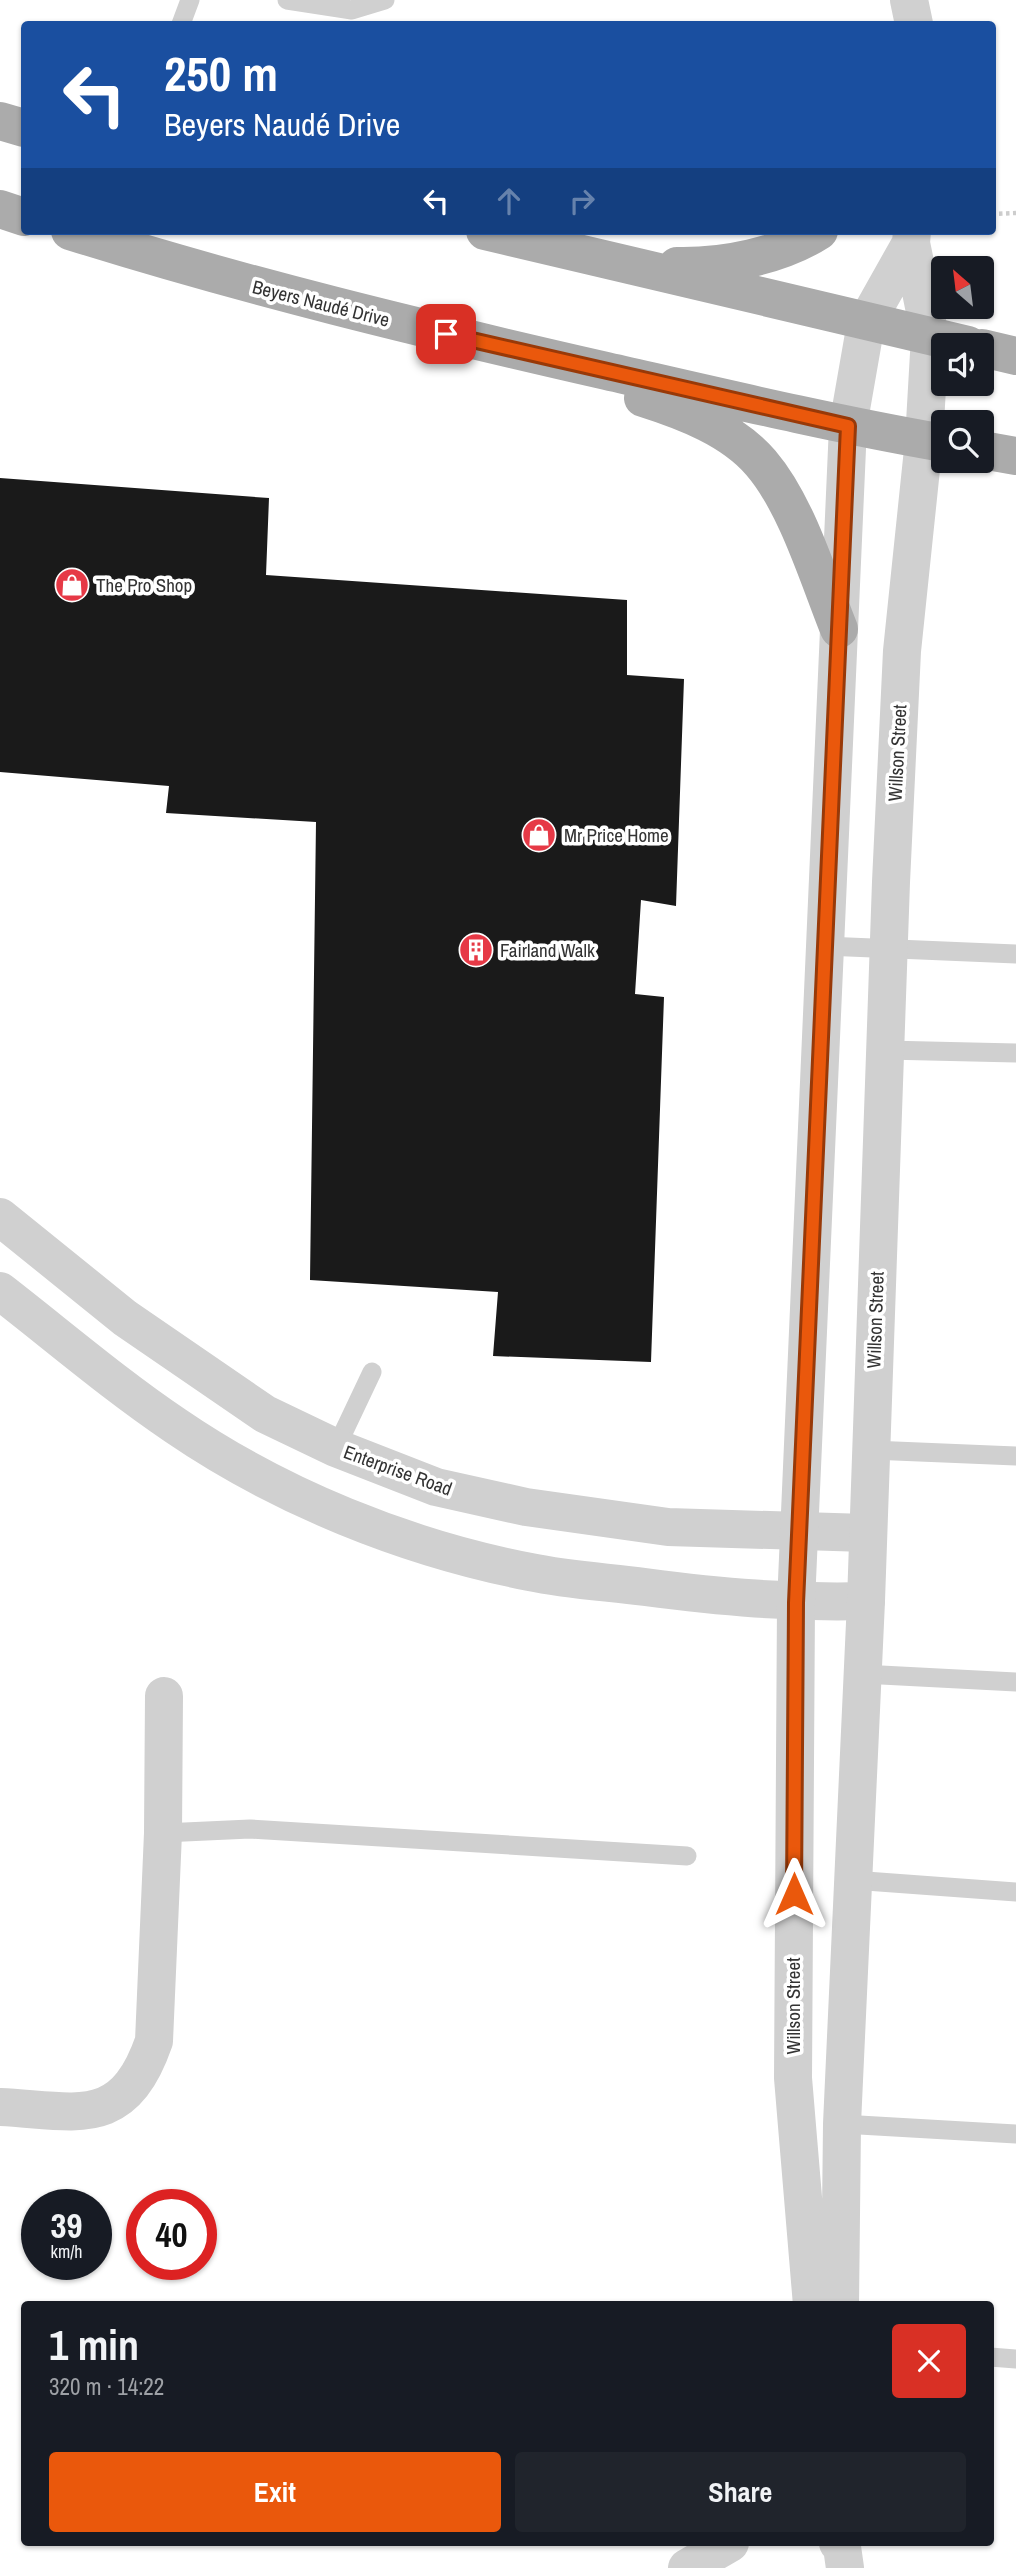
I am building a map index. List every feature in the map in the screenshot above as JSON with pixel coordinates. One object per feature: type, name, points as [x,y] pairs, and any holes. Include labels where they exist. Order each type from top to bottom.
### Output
[{"type":"main road","points":[[0,121],[21,127]]},
{"type":"main road","points":[[0,209],[21,216]]},
{"type":"main road","name":"Beyers Naudé Drive","points":[[83,235],[196,271],[419,328],[848,426],[931,441]]},
{"type":"main road","points":[[502,235],[930,336]]},
{"type":"main road","points":[[629,265],[697,267],[741,260],[778,250],[810,235]]},
{"type":"main road","points":[[419,328],[664,405],[729,435],[760,462],[783,496],[839,629]]},
{"type":"main road","points":[[994,351],[1016,356]]},
{"type":"main road","points":[[994,452],[1016,456]]},
{"type":"street","points":[[909,0],[913,21]]},
{"type":"street","name":"Willson Street","points":[[812,2301],[793,2078],[796,1603],[848,426],[866,323],[912,237]]},
{"type":"street","name":"Willson Street","points":[[912,237],[930,336],[933,410]]},
{"type":"street","name":"Willson Street","points":[[840,2301],[842,2124],[866,1601],[866,1533],[902,651],[931,462]]},
{"type":"street","name":"Enterprise Road","points":[[0,1217],[125,1318],[265,1414],[336,1448],[436,1487],[526,1507],[668,1527],[866,1533]]},
{"type":"street","points":[[0,1291],[176,1426],[262,1477],[358,1521],[447,1552],[531,1573],[796,1603],[866,1601]]},
{"type":"street","points":[[0,2107],[98,2110],[118,2100],[144,2071],[154,2041],[163,1833],[164,1696]]},
{"type":"street","points":[[687,2568],[725,2546]]},
{"type":"street","points":[[741,2568],[745,2546]]},
{"type":"street","points":[[841,2546],[845,2568]]},
{"type":"lane","points":[[287,0],[352,10],[385,0]]},
{"type":"lane","points":[[825,946],[1016,954]]},
{"type":"lane","points":[[885,1050],[1016,1053]]},
{"type":"lane","points":[[336,1448],[372,1372]]},
{"type":"lane","points":[[871,1450],[1016,1456]]},
{"type":"lane","points":[[862,1674],[1016,1682]]},
{"type":"lane","points":[[163,1833],[250,1829],[687,1856]]},
{"type":"lane","points":[[852,1880],[1016,1892]]},
{"type":"lane","points":[[842,2124],[1016,2134]]},
{"type":"lane","points":[[994,2357],[1016,2359]]},
{"type":"path","points":[[996,214],[1016,213]]},
{"type":"building","name":"Fairland Walk","points":[[0,478],[269,498],[266,575],[627,600],[627,675],[684,679],[676,906],[641,900],[635,994],[664,997],[651,1362],[493,1356],[498,1292],[310,1280],[316,822],[166,813],[169,786],[0,772]]},
{"type":"place","name":"The Pro Shop","points":[[72,585]]},
{"type":"place","name":"Mr Price Home","points":[[539,835]]},
{"type":"place","name":"Fairland Walk","points":[[476,950]]},
{"type":"route","points":[[446,334],[848,426],[796,1603],[794,1894]]}]
